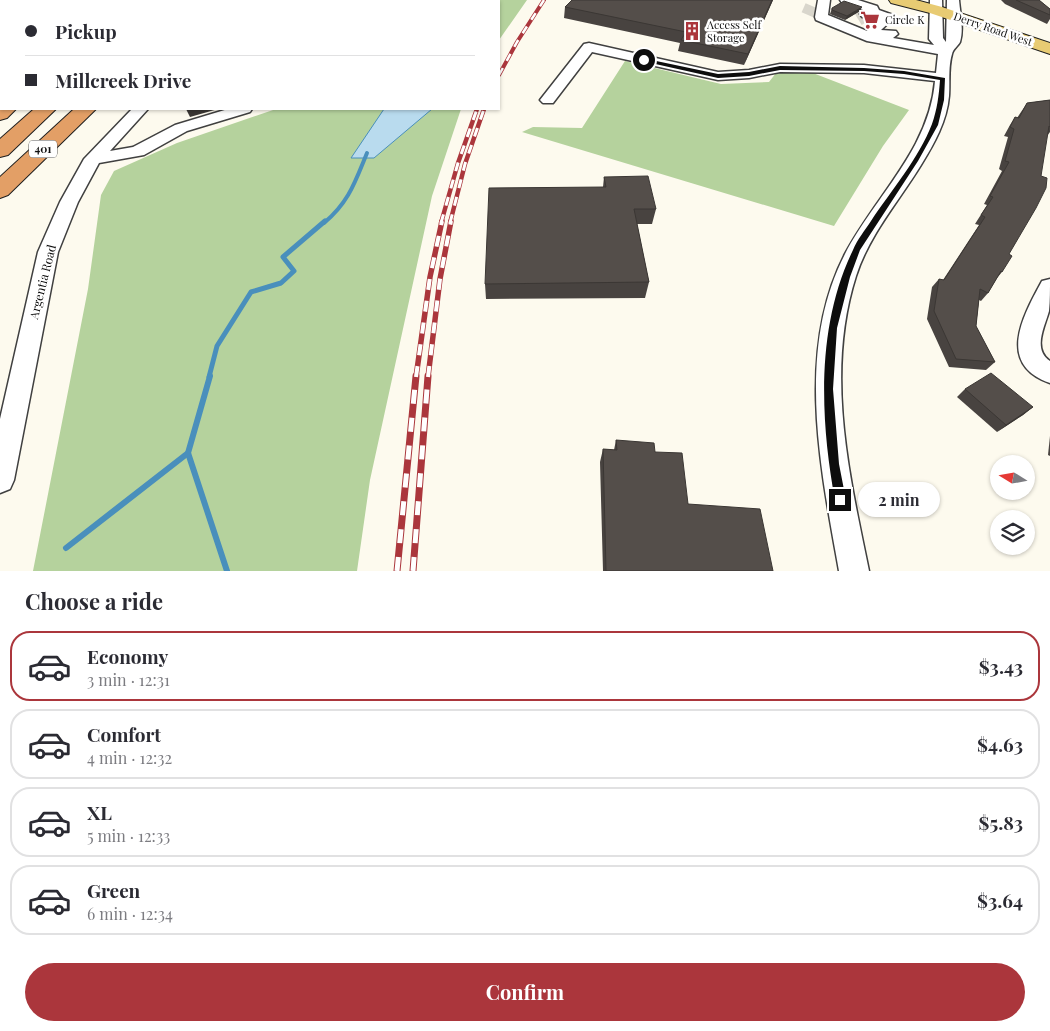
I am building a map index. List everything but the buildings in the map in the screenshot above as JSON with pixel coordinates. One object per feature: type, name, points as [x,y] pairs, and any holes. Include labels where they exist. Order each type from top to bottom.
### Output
[{"type":"highway","name":"401","points":[[0,150],[45,110]]},
{"type":"highway","name":"401","points":[[0,190],[85,110]]},
{"type":"main road","name":"Derry Road West","points":[[898,0],[953,8],[1050,49]]},
{"type":"main road","name":"Derry Road West","points":[[916,0],[936,5]]},
{"type":"street","points":[[846,0],[867,13],[888,18],[874,28],[877,34],[887,36],[898,28]]},
{"type":"street","points":[[845,27],[867,13],[898,0]]},
{"type":"street","points":[[820,3],[821,17],[872,38],[946,51]]},
{"type":"street","points":[[936,5],[936,39],[946,51]]},
{"type":"street","points":[[854,571],[834,464],[828,389],[833,328],[846,277],[857,249],[915,161],[935,125],[942,100],[946,51],[953,43],[953,8]]},
{"type":"street","points":[[867,13],[894,16],[898,21],[898,28],[901,34],[893,42]]},
{"type":"street","points":[[807,20],[811,24],[854,40],[862,42],[872,38]]},
{"type":"street","points":[[548,100],[589,47],[718,76],[749,74],[780,68],[864,69],[904,72],[943,78]]},
{"type":"street","name":"Argentia Road","points":[[0,480],[48,252],[69,202],[93,159],[139,110]]},
{"type":"street","points":[[93,159],[138,151],[180,128],[241,110]]},
{"type":"street","points":[[1050,288],[1031,329],[1029,348],[1036,365],[1050,374]]},
{"type":"green space","points":[[500,0],[527,0],[500,39]]},
{"type":"green space","points":[[625,61],[721,84],[769,82],[776,73],[805,70],[909,110],[883,146],[834,226],[522,132],[533,127],[582,128]]},
{"type":"green space","points":[[273,110],[461,110],[432,196],[370,480],[357,571],[33,571],[88,289],[101,195],[114,171],[177,143]]},
{"type":"water","points":[[383,110],[431,110],[374,158],[351,158]]},
{"type":"waterway","points":[[324,223],[333,215],[345,199],[355,182],[367,153]]},
{"type":"waterway","points":[[209,377],[217,346],[251,292],[281,283],[294,271],[283,257],[325,221]]},
{"type":"waterway","points":[[188,453],[210,376]]},
{"type":"waterway","points":[[66,548],[188,453]]},
{"type":"waterway","points":[[188,453],[227,571]]},
{"type":"tunnel","points":[[808,15],[812,6]]},
{"type":"tunnel","points":[[858,19],[866,14]]},
{"type":"railway","points":[[500,73],[544,0]]},
{"type":"railway","points":[[441,223],[458,163],[477,110]]},
{"type":"railway","points":[[450,223],[465,164],[484,110]]},
{"type":"railway","points":[[416,377],[430,277],[442,221]]},
{"type":"railway","points":[[428,377],[440,279],[451,221]]},
{"type":"railway","points":[[397,571],[416,376]]},
{"type":"railway","points":[[413,571],[428,376]]},
{"type":"place","name":"Circle K","points":[[870,20]]},
{"type":"place","name":"Access Self Storage","points":[[692,31]]},
{"type":"route","points":[[644,60],[718,76],[749,74],[780,68],[864,69],[904,72],[943,78],[942,100],[935,125],[915,161],[857,249],[846,277],[833,328],[828,389],[834,464],[840,500]]}]
